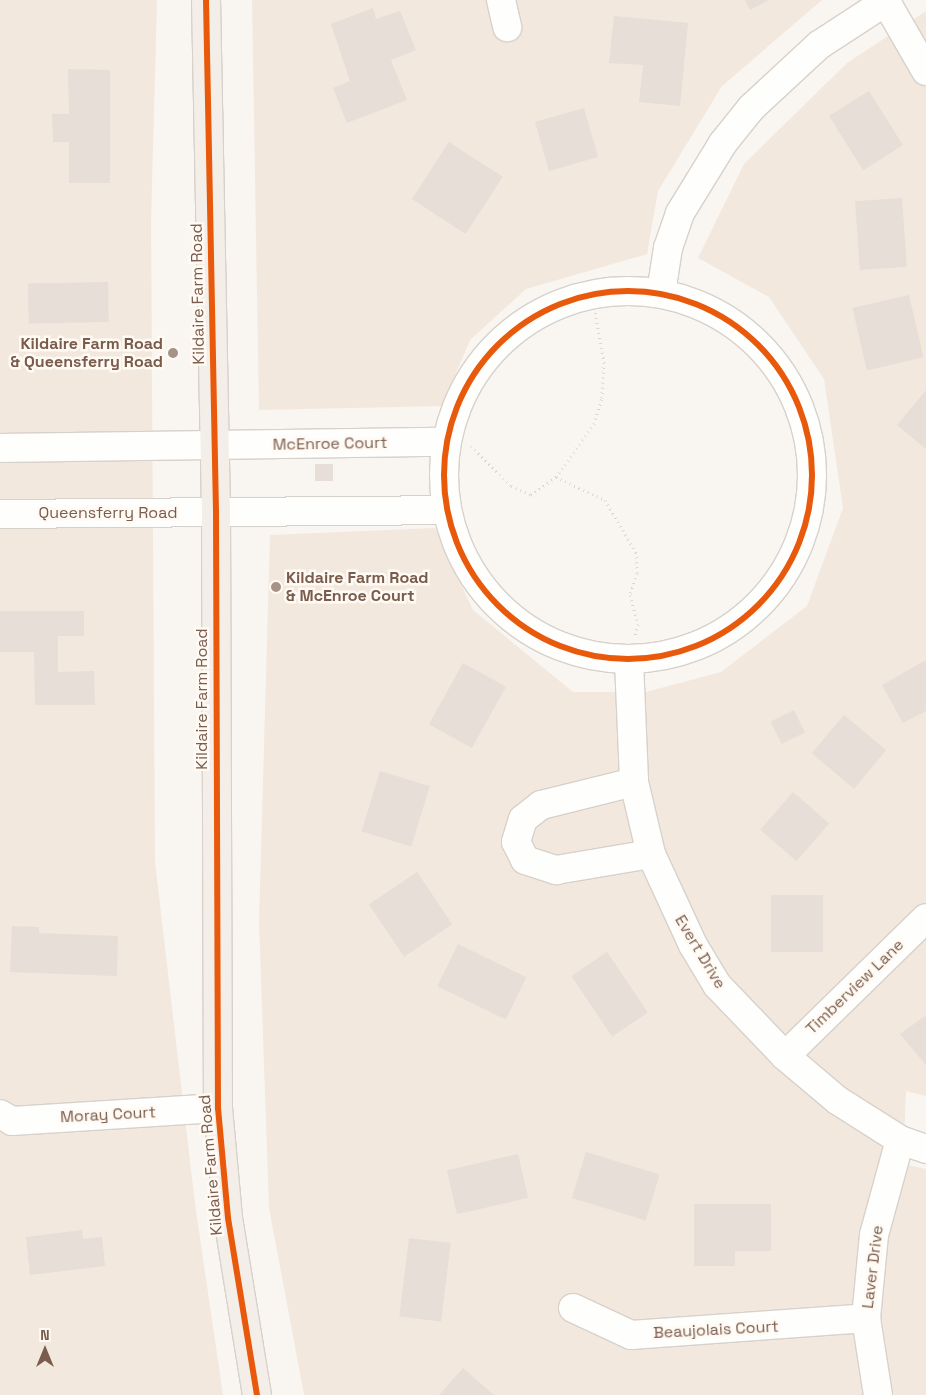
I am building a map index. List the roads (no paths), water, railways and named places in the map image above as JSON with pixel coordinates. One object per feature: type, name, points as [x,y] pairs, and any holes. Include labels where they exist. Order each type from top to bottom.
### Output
[{"type":"main road","name":"Kildaire Farm Road","points":[[206,0],[216,512],[218,1108],[228,1218],[257,1395]]},
{"type":"street","points":[[501,0],[507,27]]},
{"type":"street","points":[[661,293],[668,248],[680,214],[723,143],[751,108],[819,45],[886,0],[926,71]]},
{"type":"street","points":[[626,291],[661,293],[715,311],[743,330],[768,356],[792,392],[804,428],[811,469],[809,509],[800,543],[783,578],[765,601],[740,622],[685,651],[629,660],[571,651],[510,617],[487,594],[468,566],[446,510],[447,431],[470,378],[512,335],[544,313],[592,295],[626,291]]},
{"type":"street","name":"McEnroe Court","points":[[215,446],[447,431]]},
{"type":"street","points":[[0,448],[215,446]]},
{"type":"street","points":[[216,512],[446,510]]},
{"type":"street","name":"Queensferry Road","points":[[0,514],[216,512]]},
{"type":"street","name":"Evert Drive","points":[[629,660],[634,782],[651,854],[670,901],[717,985],[785,1056],[837,1100],[900,1140],[926,1149]]},
{"type":"street","points":[[634,782],[541,805],[523,818],[516,842],[525,860],[556,870],[651,854]]},
{"type":"street","name":"Timberview Lane","points":[[785,1056],[926,918]]},
{"type":"street","name":"Moray Court","points":[[0,1114],[12,1121],[218,1108]]},
{"type":"street","name":"Laver Drive","points":[[878,1395],[866,1318],[874,1235],[900,1140]]},
{"type":"street","name":"Beaujolais Court","points":[[572,1308],[631,1335],[866,1318]]},
{"type":"place","name":"Kildaire Farm Road & Queensferry Road","points":[[173,353]]},
{"type":"place","name":"Kildaire Farm Road & McEnroe Court","points":[[276,587]]}]
